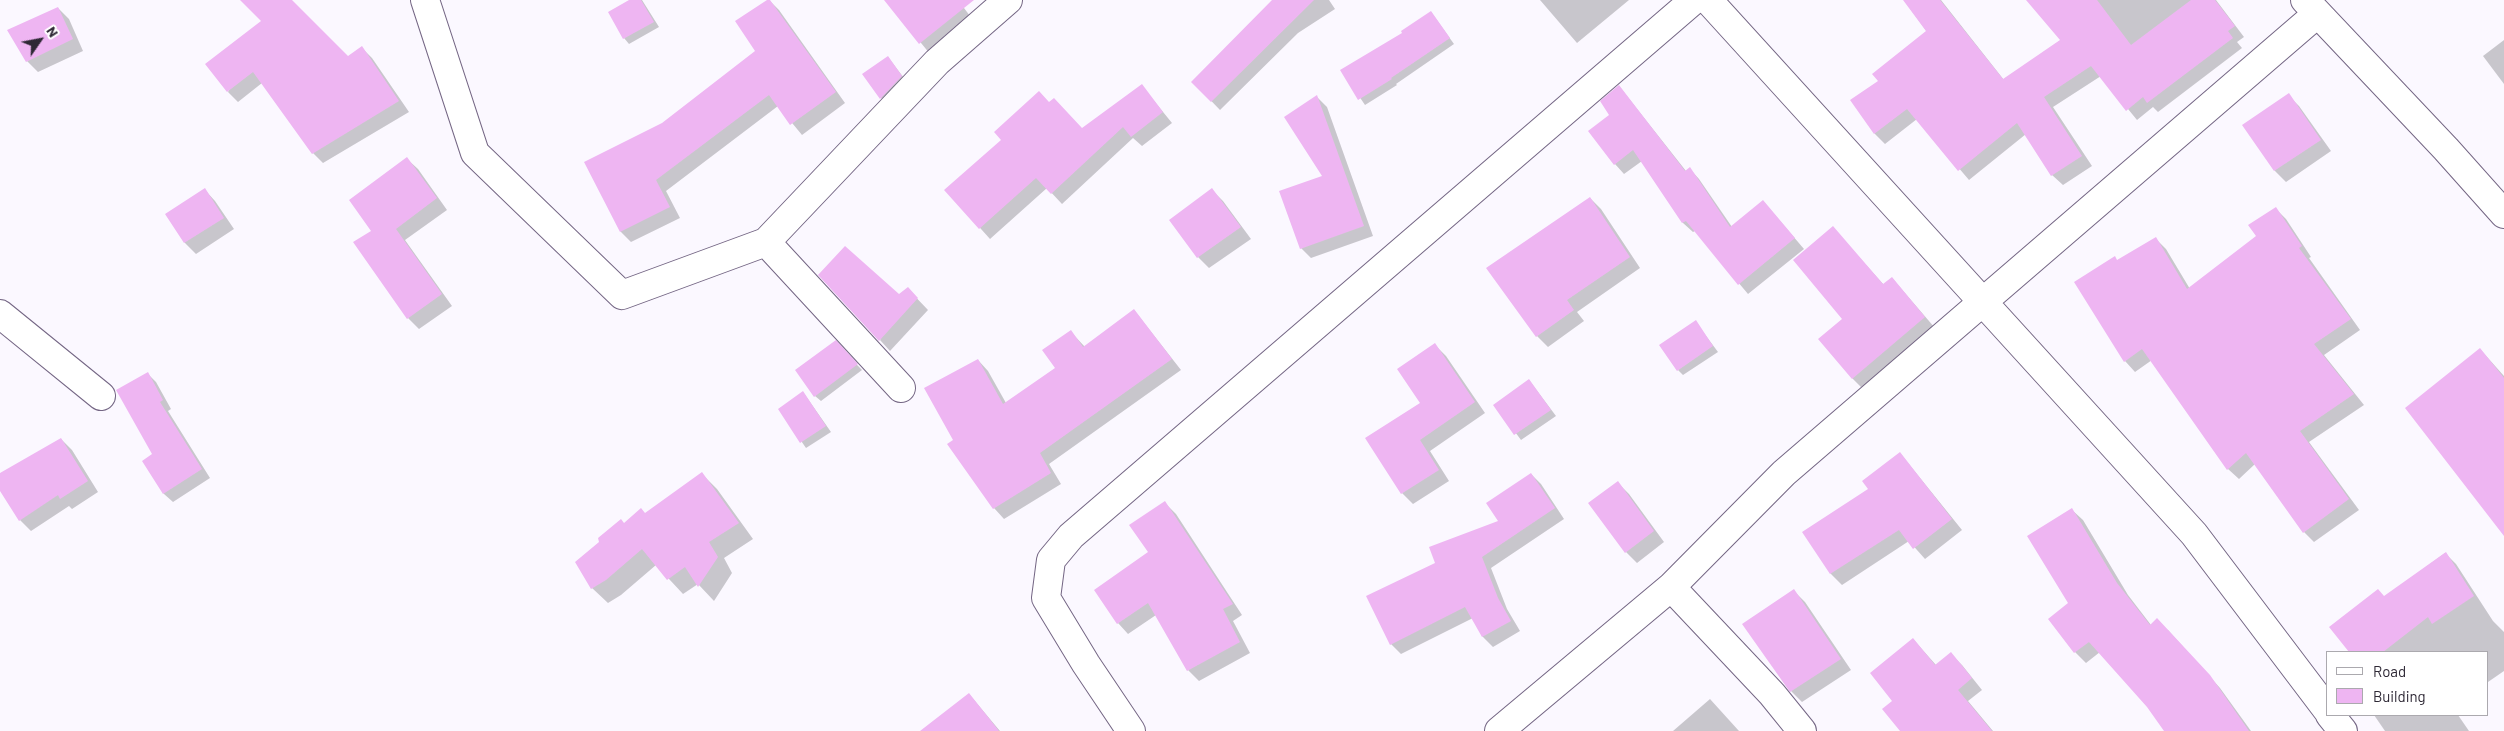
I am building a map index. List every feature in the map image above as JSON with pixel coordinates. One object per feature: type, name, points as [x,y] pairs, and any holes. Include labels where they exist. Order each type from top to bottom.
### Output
[{"type":"street","points":[[426,0],[475,153],[622,295],[766,242],[936,62],[1008,0]]},
{"type":"street","points":[[1131,731],[1086,664],[1046,598],[1051,560],[1071,536],[1694,0]]},
{"type":"street","points":[[1708,0],[1984,301],[2194,534],[2326,708]]},
{"type":"street","points":[[1499,731],[1671,588],[1784,473],[1984,301],[2311,7],[2446,149],[2504,214]]},
{"type":"street","points":[[766,242],[901,388]]},
{"type":"street","points":[[0,314],[101,396]]},
{"type":"street","points":[[1671,588],[1772,694],[1802,731]]},
{"type":"street","points":[[2331,716],[2342,731]]},
{"type":"building","points":[[240,0],[292,0],[348,56],[362,46],[399,101],[312,154],[253,72],[227,92],[205,64],[261,21]]},
{"type":"building","points":[[629,0],[641,0],[654,22],[623,39],[608,12]]},
{"type":"building","points":[[767,0],[770,0],[836,92],[790,125],[769,95],[656,180],[670,207],[620,232],[584,162],[662,123],[755,51],[735,21]]},
{"type":"building","points":[[884,0],[974,0],[919,44]]},
{"type":"building","points":[[1272,0],[1314,0],[1211,102],[1191,82]]},
{"type":"building","points":[[1903,0],[1940,0],[2003,79],[2060,40],[2026,0],[2097,0],[2131,45],[2191,0],[2215,0],[2235,26],[2228,31],[2233,38],[2147,103],[2143,97],[2126,111],[2091,66],[2044,97],[2082,156],[2051,176],[2017,123],[1958,171],[1907,109],[1874,134],[1850,100],[1878,81],[1872,74],[1926,31]]},
{"type":"building","points":[[58,7],[73,39],[26,62],[7,30]]},
{"type":"building","points":[[1431,11],[1450,38],[1392,79],[1358,100],[1340,70],[1402,33],[1401,31]]},
{"type":"building","points":[[888,56],[902,76],[880,99],[862,74]]},
{"type":"building","points":[[1142,84],[1163,112],[1131,137],[1123,127],[1051,194],[1036,178],[979,229],[944,190],[1001,140],[994,132],[1039,91],[1049,102],[1054,98],[1082,128]]},
{"type":"building","points":[[1619,85],[1685,171],[1690,167],[1730,227],[1763,200],[1795,238],[1738,285],[1686,221],[1682,223],[1633,150],[1614,165],[1588,131],[1609,115],[1600,101]]},
{"type":"building","points":[[2289,93],[2321,140],[2274,171],[2242,125]]},
{"type":"building","points":[[1317,95],[1364,226],[1300,249],[1279,191],[1322,176],[1284,117]]},
{"type":"building","points":[[407,157],[437,198],[396,229],[442,294],[407,319],[353,242],[371,231],[349,200]]},
{"type":"building","points":[[205,188],[224,218],[184,243],[165,214]]},
{"type":"building","points":[[1212,188],[1241,227],[1197,258],[1169,220]]},
{"type":"building","points":[[1590,197],[1630,257],[1567,300],[1574,310],[1536,337],[1486,268]]},
{"type":"building","points":[[2276,207],[2302,246],[2299,248],[2351,319],[2314,344],[2354,394],[2300,431],[2349,499],[2303,533],[2246,453],[2227,470],[2142,349],[2124,362],[2074,282],[2115,256],[2117,260],[2156,237],[2187,289],[2256,236],[2248,225]]},
{"type":"building","points":[[1833,226],[1883,284],[1892,277],[1925,317],[1852,379],[1818,339],[1842,319],[1793,260]]},
{"type":"building","points":[[845,246],[899,294],[908,287],[918,298],[879,341],[818,275]]},
{"type":"building","points":[[1134,309],[1172,359],[1040,453],[1051,473],[993,509],[947,444],[953,440],[924,388],[978,359],[1003,404],[1055,368],[1042,350],[1071,330],[1083,347]]},
{"type":"building","points":[[1696,320],[1713,346],[1677,371],[1659,345]]},
{"type":"building","points":[[836,340],[858,364],[814,397],[795,370]]},
{"type":"building","points":[[1435,343],[1475,402],[1420,440],[1439,470],[1401,494],[1365,438],[1420,403],[1397,369]]},
{"type":"building","points":[[2480,348],[2504,378],[2504,536],[2405,408]]},
{"type":"building","points":[[148,372],[163,400],[160,402],[202,469],[163,494],[142,461],[152,454],[116,390]]},
{"type":"building","points":[[1529,379],[1551,410],[1514,435],[1493,405]]},
{"type":"building","points":[[803,391],[826,426],[800,443],[778,409]]},
{"type":"building","points":[[61,438],[88,481],[60,499],[58,495],[19,521],[0,491],[0,473]]},
{"type":"building","points":[[1900,452],[1952,519],[1913,549],[1899,530],[1830,574],[1802,532],[1868,489],[1862,481]]},
{"type":"building","points":[[702,472],[739,523],[709,542],[718,557],[698,587],[685,567],[667,580],[642,549],[606,580],[591,589],[575,562],[599,542],[598,538],[621,519],[624,523],[641,508],[645,513]]},
{"type":"building","points":[[1531,473],[1555,508],[1482,557],[1498,598],[1511,621],[1482,637],[1465,607],[1390,645],[1366,596],[1435,563],[1429,547],[1498,521],[1486,503]]},
{"type":"building","points":[[1618,481],[1654,531],[1625,553],[1588,503]]},
{"type":"building","points":[[1165,501],[1233,604],[1223,609],[1240,642],[1187,671],[1148,603],[1117,624],[1094,590],[1148,552],[1129,525]]},
{"type":"building","points":[[2072,508],[2117,583],[2150,625],[2157,618],[2210,675],[2249,731],[2164,731],[2147,707],[2089,642],[2074,653],[2048,619],[2068,603],[2027,536]]},
{"type":"building","points":[[2446,552],[2474,596],[2432,624],[2428,617],[2384,651],[2348,651],[2329,627],[2378,589],[2384,596]]},
{"type":"building","points":[[1794,589],[1841,659],[1790,692],[1742,624]]},
{"type":"building","points":[[1913,638],[1935,665],[1951,652],[1972,678],[1958,690],[1992,731],[1900,731],[1882,709],[1892,701],[1870,673]]},
{"type":"building","points":[[969,693],[999,731],[920,731]]}]
